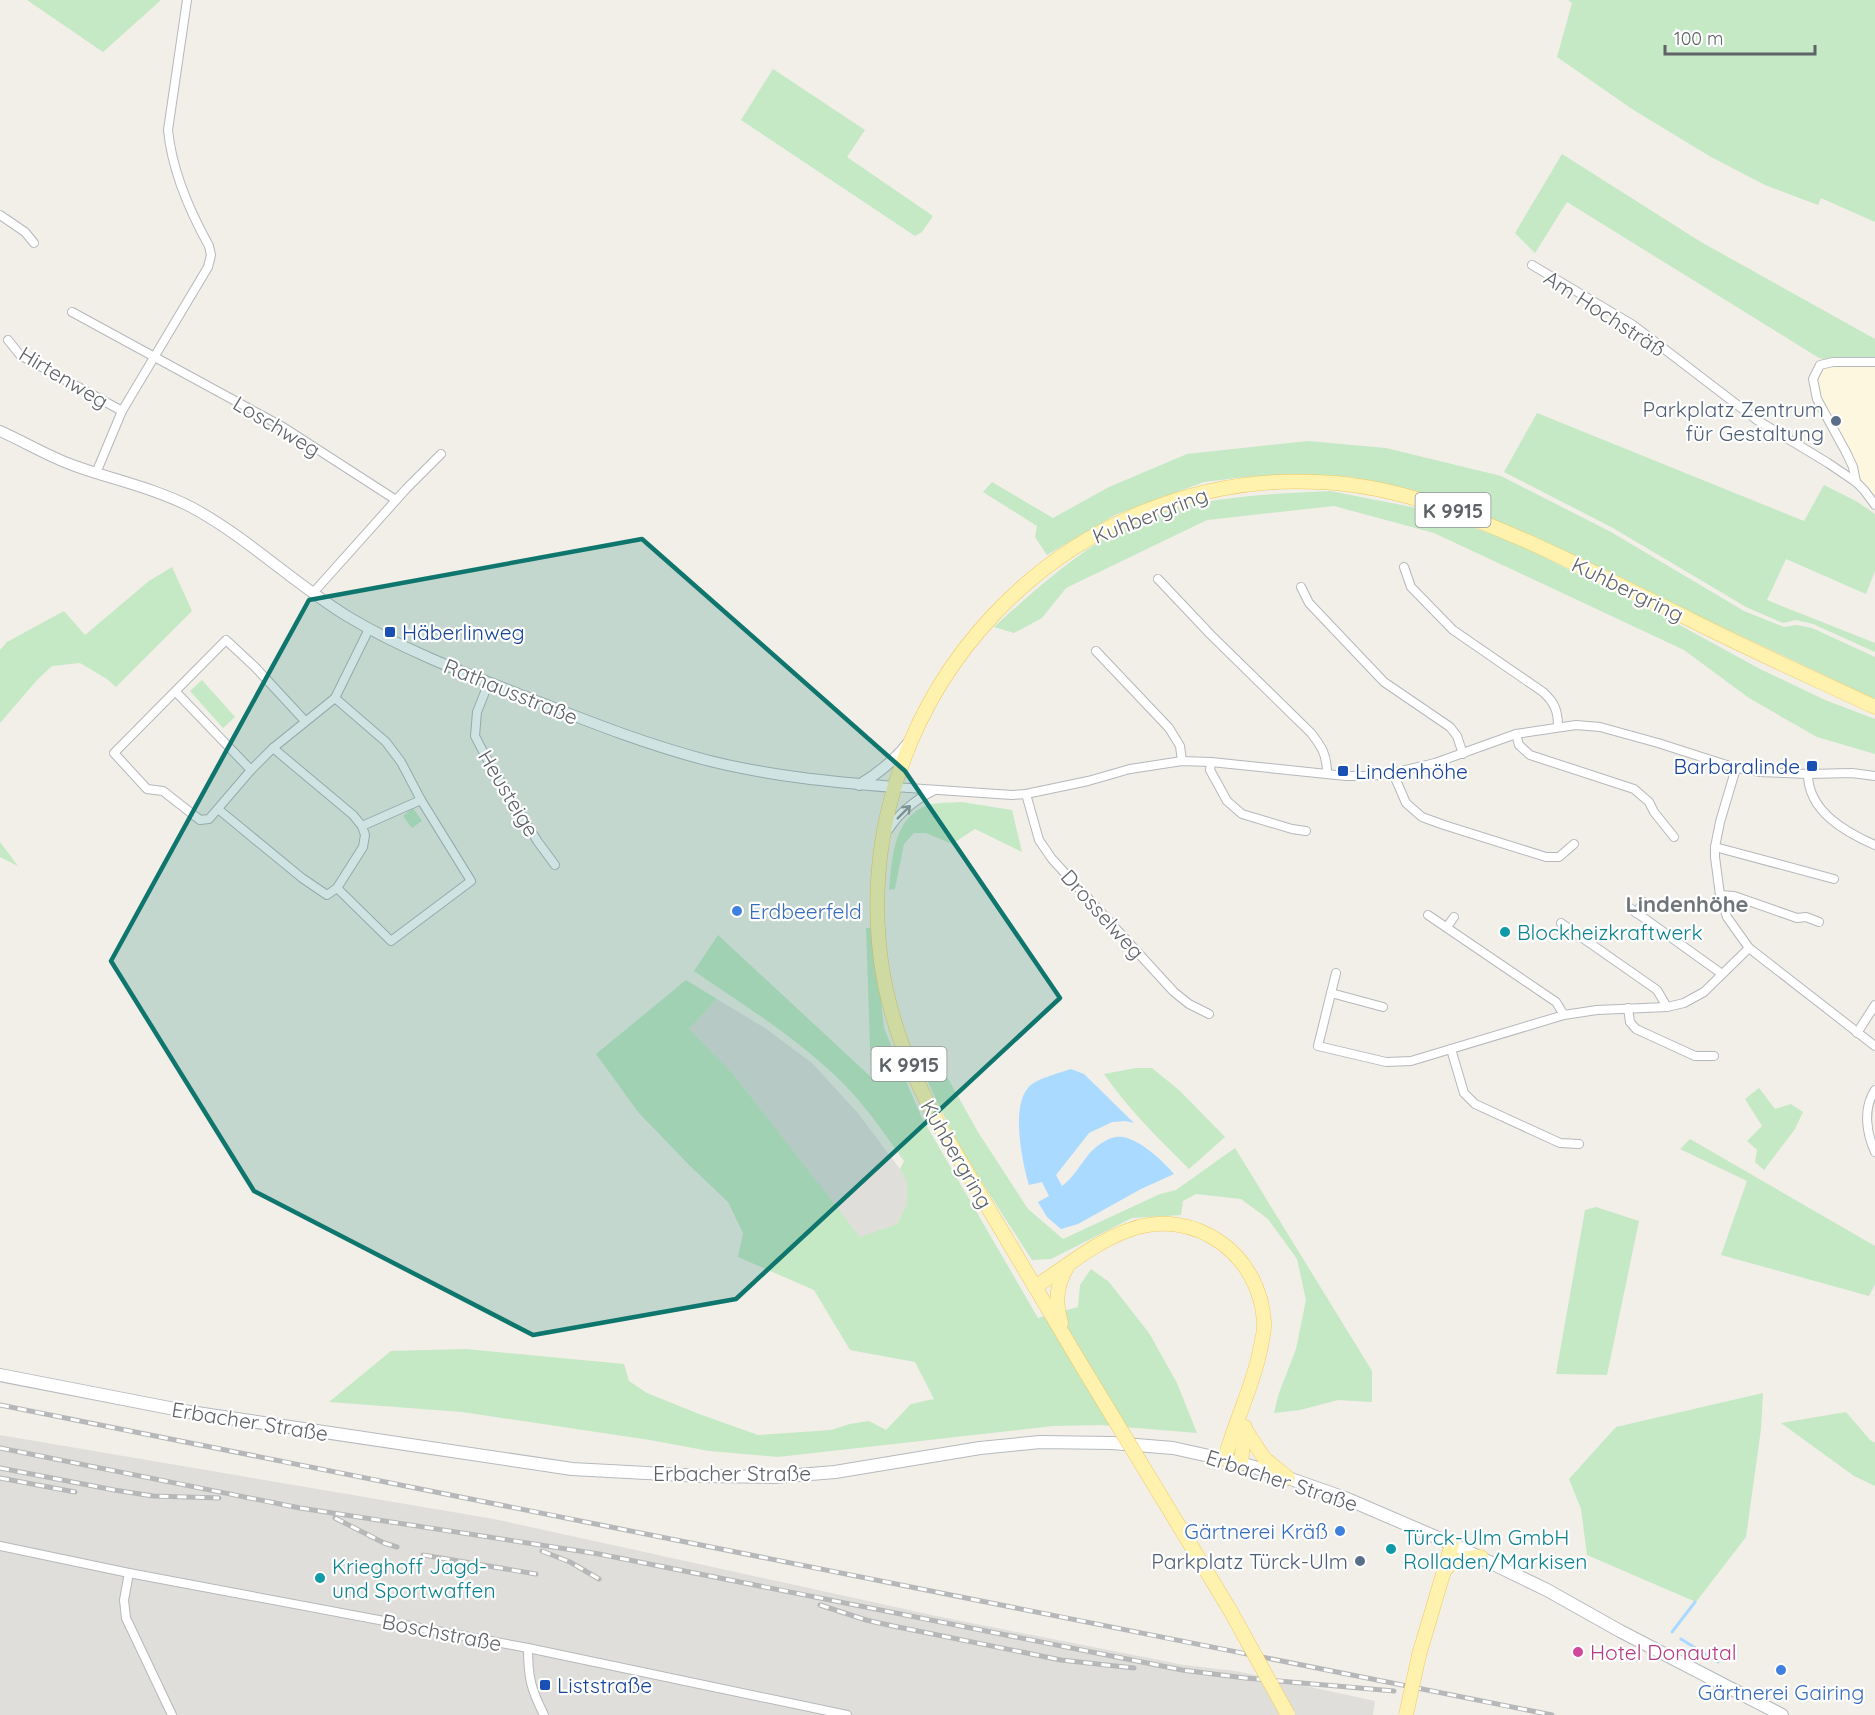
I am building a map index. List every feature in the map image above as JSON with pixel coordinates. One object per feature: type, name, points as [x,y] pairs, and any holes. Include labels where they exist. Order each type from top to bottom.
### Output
[{"type":"main road","name":"Kuhbergring","points":[[1288,1715],[1230,1610],[939,1125],[921,1092],[901,1045],[890,1009],[881,962],[878,900],[882,843],[894,787],[910,741],[928,705],[970,642],[1017,591],[1049,564],[1084,540],[1124,520],[1177,500],[1217,489],[1254,484],[1333,483],[1419,498],[1472,517],[1594,572],[1875,707]]},
{"type":"main road","points":[[1035,1287],[1099,1244],[1130,1229],[1161,1223],[1193,1228],[1222,1242],[1245,1264],[1255,1283],[1260,1293],[1265,1324],[1259,1356],[1244,1407],[1225,1459]]},
{"type":"main road","points":[[1065,1337],[1056,1299],[1059,1282],[1068,1264]]},
{"type":"main road","name":"Erbacher Straße","points":[[0,1375],[190,1412],[572,1469],[702,1476],[774,1477],[836,1472],[980,1448],[1040,1442],[1150,1445],[1173,1448],[1241,1463],[1288,1478],[1345,1498],[1452,1544],[1547,1590],[1620,1631],[1782,1715]]},
{"type":"main road","points":[[1241,1463],[1245,1429],[1244,1407]]},
{"type":"main road","points":[[1245,1429],[1264,1458],[1288,1478]]},
{"type":"main road","points":[[1406,1715],[1419,1655],[1452,1544]]},
{"type":"main road","points":[[1443,1572],[1458,1559],[1481,1557]]},
{"type":"street","points":[[96,473],[122,411],[208,270],[211,255],[209,246],[183,192],[170,149],[168,130],[187,0]]},
{"type":"street","points":[[0,215],[25,232],[34,243]]},
{"type":"street","name":"Am Hochsträß","points":[[1532,266],[1633,325],[1757,420],[1856,482],[1875,506]]},
{"type":"street","name":"Loschweg","points":[[72,312],[283,427],[396,500]]},
{"type":"street","name":"Hirtenweg","points":[[8,340],[20,355],[122,411]]},
{"type":"street","name":"Am Hochsträß","points":[[1856,482],[1847,454],[1817,399],[1813,379],[1820,365],[1833,362],[1875,362]]},
{"type":"street","name":"Rathausstraße","points":[[0,431],[72,465],[150,490],[192,508],[220,524],[347,617],[438,662],[609,730],[675,751],[773,774],[858,785],[894,787]]},
{"type":"street","points":[[313,593],[396,500],[441,454]]},
{"type":"street","points":[[1404,567],[1411,587],[1453,630],[1553,700],[1558,712],[1558,727]]},
{"type":"street","points":[[1158,579],[1211,635],[1311,733],[1321,745],[1327,759],[1327,774]]},
{"type":"street","points":[[1301,587],[1309,603],[1384,682],[1450,727],[1457,736],[1463,754]]},
{"type":"street","points":[[305,721],[273,685],[226,640],[114,753],[147,789],[163,790],[200,820],[209,819],[273,748],[335,698],[369,629]]},
{"type":"street","points":[[1096,651],[1170,728],[1180,746],[1182,761]]},
{"type":"street","name":"Heusteige","points":[[489,682],[477,712],[475,736],[538,842],[555,865]]},
{"type":"street","points":[[176,692],[251,770]]},
{"type":"street","points":[[335,698],[386,742],[401,762],[421,800],[471,881],[392,941],[337,888]]},
{"type":"street","points":[[894,787],[1026,794],[1088,781],[1130,769],[1182,761],[1346,776],[1371,776],[1435,763],[1516,734],[1576,725],[1600,727],[1736,768],[1760,772],[1852,773],[1875,776]]},
{"type":"street","points":[[1516,734],[1519,745],[1530,755],[1634,789],[1649,802],[1674,837]]},
{"type":"street","points":[[858,785],[882,771],[897,758],[910,741]]},
{"type":"street","points":[[218,809],[302,878],[327,895],[337,888],[363,847],[365,835],[362,826],[353,815],[273,748]]},
{"type":"street","points":[[1211,762],[1210,770],[1227,801],[1242,814],[1306,831]]},
{"type":"street","points":[[1736,768],[1715,847],[1720,895],[1727,917],[1749,948],[1875,1046]]},
{"type":"street","points":[[1393,773],[1406,803],[1422,817],[1546,857],[1559,857],[1574,844]]},
{"type":"street","points":[[1808,774],[1811,795],[1822,810],[1840,827],[1875,845]]},
{"type":"street","points":[[882,843],[902,812],[918,798],[935,790]]},
{"type":"street","name":"Drosselweg","points":[[1026,794],[1039,840],[1052,859],[1174,992],[1209,1014]]},
{"type":"street","points":[[362,826],[421,800]]},
{"type":"street","points":[[1715,847],[1834,879]]},
{"type":"street","points":[[1720,895],[1734,896],[1797,918],[1806,917],[1819,922]]},
{"type":"street","points":[[1644,902],[1633,911],[1722,974]]},
{"type":"street","points":[[1428,915],[1556,1002],[1564,1015]]},
{"type":"street","points":[[1447,927],[1454,917]]},
{"type":"street","points":[[1561,923],[1579,930],[1657,990],[1667,1007]]},
{"type":"street","points":[[1336,973],[1318,1046],[1386,1062],[1411,1061],[1564,1015],[1597,1010],[1667,1007],[1684,1003],[1696,997],[1749,948]]},
{"type":"street","points":[[1331,993],[1383,1007]]},
{"type":"street","points":[[1857,1033],[1875,1005]]},
{"type":"street","points":[[1628,1008],[1630,1022],[1636,1029],[1695,1056],[1714,1056]]},
{"type":"street","points":[[1451,1049],[1464,1093],[1475,1104],[1560,1143],[1579,1144]]},
{"type":"street","points":[[1875,1089],[1871,1095],[1867,1113],[1868,1133],[1875,1152]]},
{"type":"street","name":"Boschstraße","points":[[0,1546],[129,1573],[528,1648],[847,1715]]},
{"type":"street","points":[[129,1573],[124,1600],[126,1618],[172,1715]]},
{"type":"street","points":[[528,1648],[528,1677],[544,1715]]},
{"type":"highlighted area","points":[[642,539],[905,771],[1060,998],[736,1299],[533,1335],[254,1191],[111,961],[309,600]]},
{"type":"shaded area","points":[[1875,367],[1875,494],[1860,482],[1857,465],[1821,397],[1818,380],[1823,369]]},
{"type":"shaded area","points":[[717,999],[765,1028],[812,1063],[857,1112],[907,1181],[907,1204],[897,1224],[860,1238],[733,1074],[689,1029]]},
{"type":"shaded area","points":[[0,1435],[494,1519],[941,1617],[1184,1665],[1236,1671],[1375,1701],[1373,1715],[0,1715]]},
{"type":"green space","points":[[27,0],[161,0],[103,52]]},
{"type":"green space","points":[[1568,0],[1875,0],[1875,222],[1821,198],[1818,205],[1765,185],[1711,157],[1632,109],[1557,57],[1572,3]]},
{"type":"green space","points":[[773,69],[865,130],[847,157],[933,216],[922,232],[915,236],[741,120]]},
{"type":"green space","points":[[1562,154],[1701,242],[1875,339],[1875,359],[1829,360],[1819,358],[1567,202],[1535,253],[1515,233]]},
{"type":"green space","points":[[1537,413],[1804,521],[1824,485],[1856,501],[1875,514],[1875,571],[1866,594],[1786,559],[1767,600],[1875,643],[1875,652],[1813,624],[1796,620],[1783,623],[1746,607],[1613,528],[1504,472]]},
{"type":"green space","points":[[1308,441],[1386,448],[1501,476],[1611,532],[1744,611],[1784,627],[1796,625],[1812,628],[1875,657],[1875,699],[1473,511],[1396,487],[1351,477],[1311,475],[1245,477],[1204,482],[1115,515],[1047,555],[1035,537],[1037,526],[983,492],[992,482],[1053,518],[1109,487],[1187,454]]},
{"type":"green space","points":[[1330,491],[1422,509],[1514,542],[1674,622],[1760,669],[1825,700],[1875,719],[1875,754],[1817,737],[1749,698],[1684,650],[1434,533],[1334,506],[1207,520],[1066,588],[1042,618],[1014,633],[994,627],[1077,557],[1113,533],[1154,514],[1178,507],[1229,498]]},
{"type":"green space","points":[[172,567],[192,611],[116,687],[80,663],[52,666],[0,723],[0,650],[7,642],[64,611],[85,635],[149,581]]},
{"type":"green space","points":[[202,680],[235,717],[223,728],[190,691]]},
{"type":"green space","points":[[961,802],[1012,810],[1022,852],[975,829],[952,844],[926,833],[914,833],[904,844],[895,889],[889,890],[896,840],[908,819],[916,811],[928,805]]},
{"type":"green space","points":[[413,808],[422,821],[412,828],[403,816]]},
{"type":"green space","points":[[0,842],[18,866],[0,857]]},
{"type":"green space","points":[[866,928],[873,928],[884,1028],[921,1116],[1038,1318],[1078,1307],[1080,1285],[1091,1269],[1109,1282],[1149,1333],[1177,1383],[1197,1433],[1100,1425],[1053,1426],[778,1457],[709,1451],[462,1412],[329,1402],[391,1351],[466,1349],[624,1364],[629,1381],[647,1393],[758,1435],[831,1430],[869,1421],[886,1430],[911,1404],[934,1399],[915,1362],[850,1350],[814,1290],[738,1257],[743,1233],[728,1202],[638,1112],[596,1054],[686,980],[717,999],[689,1029],[733,1074],[860,1237],[897,1224],[907,1204],[907,1181],[900,1169],[904,1161],[867,1111],[818,1060],[757,1014],[694,971],[718,935],[871,1077]]},
{"type":"green space","points":[[937,1059],[978,1132],[1028,1209],[1063,1239],[1160,1194],[1176,1190],[1235,1148],[1372,1371],[1372,1402],[1338,1400],[1300,1410],[1274,1413],[1296,1349],[1306,1300],[1297,1259],[1268,1219],[1241,1199],[1196,1194],[1183,1201],[1181,1215],[1132,1218],[1051,1259],[1032,1260],[957,1144],[920,1065]]},
{"type":"green space","points":[[1136,1068],[1152,1068],[1180,1091],[1225,1137],[1189,1169],[1134,1112],[1104,1074]]},
{"type":"green space","points":[[1759,1088],[1775,1109],[1791,1104],[1803,1112],[1795,1129],[1764,1170],[1755,1162],[1757,1150],[1747,1141],[1762,1126],[1745,1099]]},
{"type":"green space","points":[[1690,1139],[1875,1246],[1875,1284],[1869,1296],[1721,1255],[1747,1181],[1680,1149]]},
{"type":"green space","points":[[1596,1207],[1639,1221],[1607,1375],[1556,1374],[1585,1210]]},
{"type":"green space","points":[[1763,1393],[1761,1429],[1746,1537],[1696,1602],[1587,1555],[1581,1509],[1569,1479],[1616,1427]]},
{"type":"green space","points":[[1846,1412],[1875,1443],[1875,1486],[1854,1476],[1781,1423]]},
{"type":"water","points":[[1071,1069],[1084,1074],[1134,1123],[1112,1122],[1089,1133],[1056,1175],[1062,1186],[1094,1149],[1116,1137],[1123,1137],[1140,1144],[1174,1174],[1141,1189],[1078,1224],[1061,1229],[1047,1217],[1038,1202],[1049,1196],[1042,1182],[1029,1185],[1021,1149],[1019,1121],[1023,1097],[1031,1085]]},
{"type":"waterway","points":[[1672,1632],[1695,1602]]},
{"type":"waterway","points":[[1681,1639],[1718,1662]]},
{"type":"railway","points":[[0,1405],[1552,1715]]},
{"type":"railway","points":[[0,1448],[300,1508],[599,1554],[1182,1670],[1394,1691]]},
{"type":"railway","points":[[0,1468],[153,1496],[219,1498]]},
{"type":"railway","points":[[0,1478],[75,1492]]},
{"type":"railway","points":[[335,1518],[384,1543],[397,1547]]},
{"type":"railway","points":[[542,1551],[570,1562],[599,1579]]},
{"type":"railway","points":[[423,1555],[536,1574]]},
{"type":"railway","points":[[820,1605],[866,1620],[1061,1660],[1134,1668]]},
{"type":"place","name":"Parkplatz Zentrum für Gestaltung","points":[[1836,421]]},
{"type":"place","name":"Häberlinweg","points":[[390,632]]},
{"type":"place","name":"Barbaralinde","points":[[1812,766]]},
{"type":"place","name":"Lindenhöhe","points":[[1343,771]]},
{"type":"place","name":"Erdbeerfeld","points":[[737,911]]},
{"type":"place","name":"Blockheizkraftwerk","points":[[1505,932]]},
{"type":"place","name":"Gärtnerei Kräß","points":[[1340,1531]]},
{"type":"place","name":"Türck-Ulm GmbH Rolladen/Markisen","points":[[1391,1549]]},
{"type":"place","name":"Parkplatz Türck-Ulm","points":[[1360,1561]]},
{"type":"place","name":"Krieghoff Jagd- und Sportwaffen","points":[[320,1578]]},
{"type":"place","name":"Hotel Donautal","points":[[1578,1652]]},
{"type":"place","name":"Gärtnerei Gairing","points":[[1781,1670]]},
{"type":"place","name":"Liststraße","points":[[545,1685]]},
{"type":"district","name":"Lindenhöhe","points":[[1687,904]]}]
